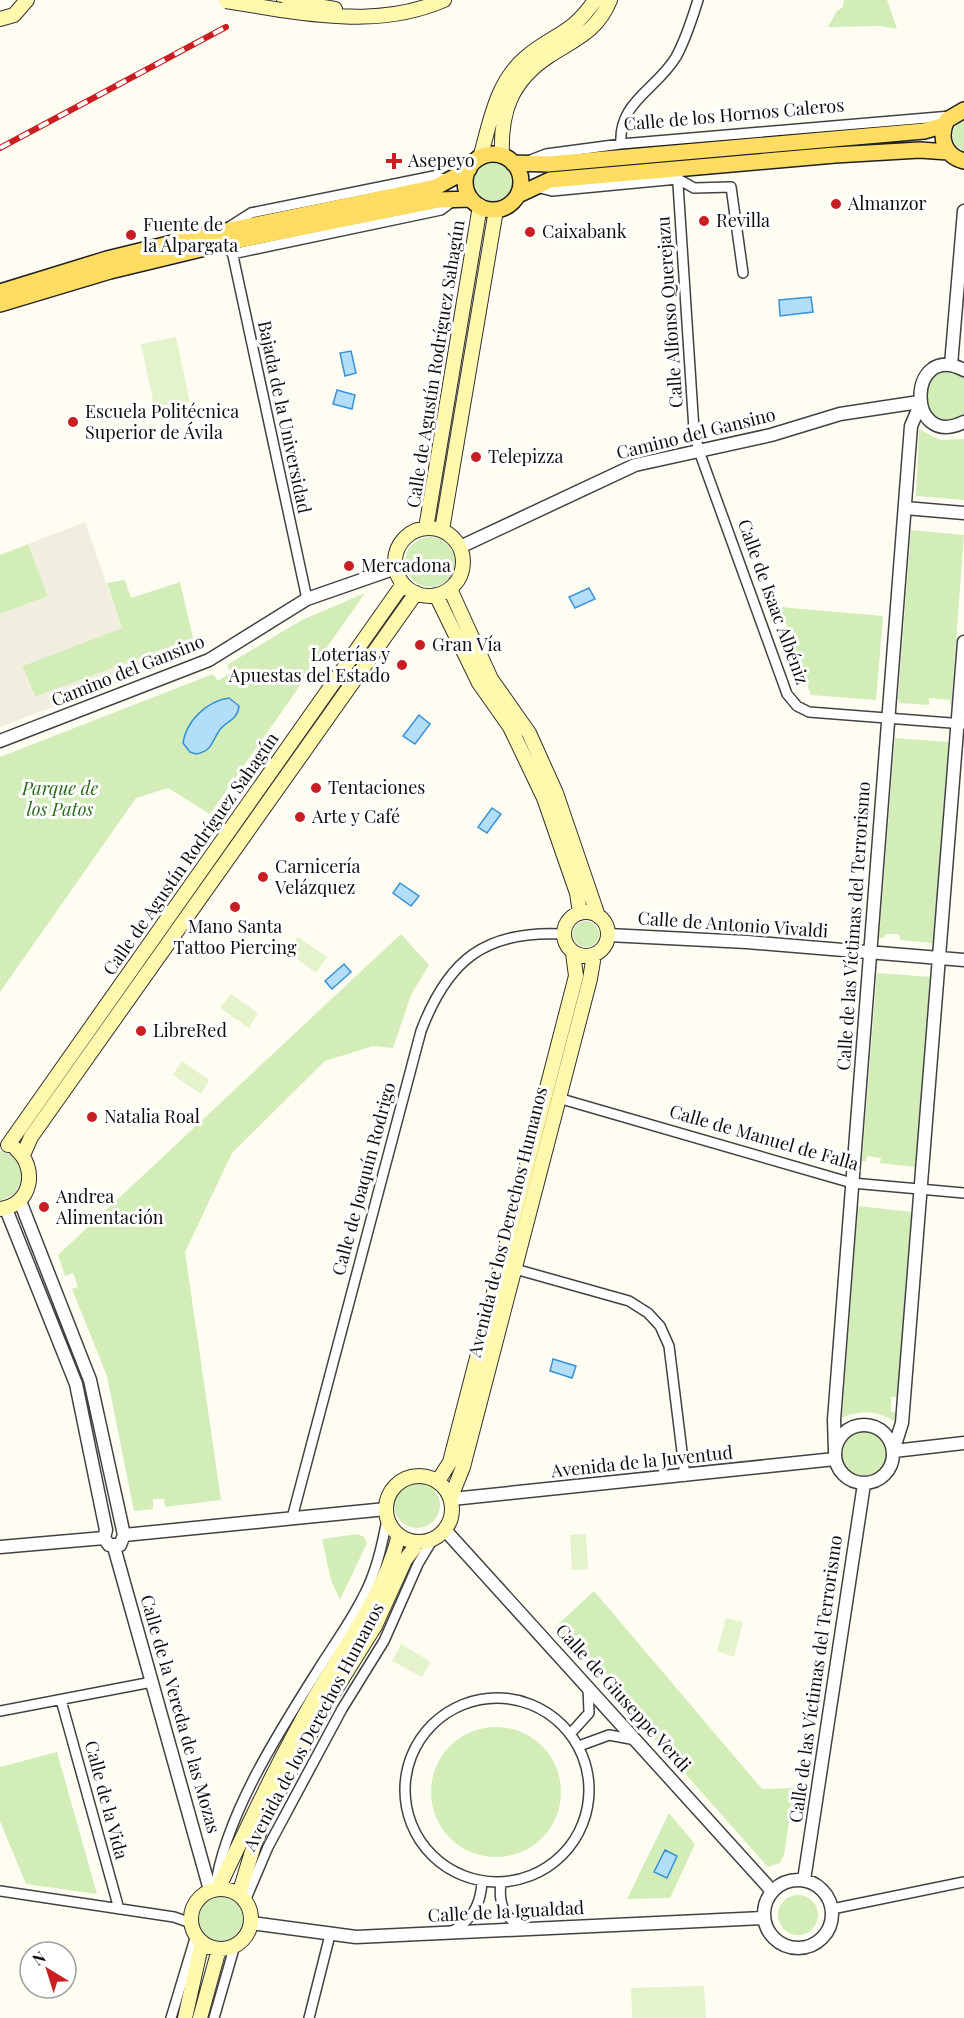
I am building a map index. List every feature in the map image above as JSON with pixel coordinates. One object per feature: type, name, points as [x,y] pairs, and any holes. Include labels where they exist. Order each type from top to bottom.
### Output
[{"type":"main road","points":[[224,0],[332,9],[370,9],[417,0]]},
{"type":"main road","points":[[287,4],[331,18],[374,18],[409,11],[444,0]]},
{"type":"main road","points":[[0,304],[110,271],[227,243],[436,187],[452,180],[469,169],[480,158],[494,104],[506,81],[523,59],[571,29],[595,0]]},
{"type":"main road","points":[[518,195],[521,178],[501,132],[505,108],[516,87],[531,69],[550,55],[578,40],[597,23],[610,0]]},
{"type":"main road","points":[[0,19],[14,15],[27,1]]},
{"type":"main road","points":[[948,152],[943,139],[956,113]]},
{"type":"main road","name":"Calle de los Hornos Caleros","points":[[513,161],[548,164],[924,131],[956,113]]},
{"type":"main road","points":[[0,291],[107,259],[227,243],[439,200],[475,202],[496,210],[509,205],[518,195],[534,186],[550,180],[677,174],[910,150],[948,152],[964,161]]},
{"type":"main road","points":[[480,158],[513,161]]},
{"type":"main road","points":[[469,169],[466,184],[475,202]]},
{"type":"main road","name":"Calle de Agustín Rodríguez Sahagún","points":[[426,528],[475,202]]},
{"type":"main road","name":"Calle de Agustín Rodríguez Sahagún","points":[[442,530],[496,210]]},
{"type":"main road","points":[[426,528],[442,530],[460,547],[462,570],[450,589],[436,595],[416,593],[403,584],[396,568],[395,559],[402,541],[409,535],[426,528]]},
{"type":"main road","name":"Calle de Agustín Rodríguez Sahagún","points":[[4,1144],[403,584]]},
{"type":"main road","points":[[450,589],[491,679],[529,733],[547,773],[598,916]]},
{"type":"main road","name":"Calle de Agustín Rodríguez Sahagún","points":[[23,1155],[32,1137],[416,593]]},
{"type":"main road","points":[[436,595],[478,684],[510,727],[544,798],[577,893],[580,913]]},
{"type":"main road","points":[[580,913],[598,916],[604,921],[608,935],[604,948],[594,956],[579,956],[573,953],[564,941],[563,934],[568,921],[580,913]]},
{"type":"main road","name":"Avenida de los Derechos Humanos","points":[[438,1481],[450,1462],[576,976],[573,953]]},
{"type":"main road","name":"Avenida de los Derechos Humanos","points":[[451,1498],[463,1467],[594,956]]},
{"type":"main road","points":[[3,1209],[20,1201],[29,1187],[30,1170],[23,1155],[4,1144]]},
{"type":"main road","points":[[421,1475],[438,1481],[451,1498],[452,1515],[445,1530],[426,1541],[399,1535],[386,1514],[390,1492],[403,1479],[421,1475]]},
{"type":"main road","name":"Avenida de los Derechos Humanos","points":[[214,1889],[263,1792],[316,1696],[363,1620],[394,1556],[399,1535]]},
{"type":"main road","name":"Avenida de los Derechos Humanos","points":[[242,1897],[255,1842],[275,1798],[327,1703],[375,1626],[405,1560],[426,1541]]},
{"type":"main road","points":[[185,2018],[197,1933],[195,1904],[214,1889],[242,1897],[251,1923],[246,1936],[235,1945],[219,1949]]},
{"type":"main road","points":[[197,1933],[219,1949]]},
{"type":"main road","points":[[200,2018],[219,1949]]},
{"type":"street","points":[[621,144],[620,127],[624,117],[655,85],[676,57],[691,25],[698,0]]},
{"type":"street","name":"Calle de los Hornos Caleros","points":[[513,161],[621,144],[956,113]]},
{"type":"street","points":[[677,174],[694,188],[731,187],[743,273]]},
{"type":"street","name":"Calle Alfonso Querejazu","points":[[677,174],[694,430],[699,451]]},
{"type":"street","points":[[964,211],[951,365],[964,369]]},
{"type":"street","name":"Bajada de la Universidad","points":[[227,243],[308,599]]},
{"type":"street","name":"Calle de las Víctimas del Terrorismo","points":[[835,1455],[834,1420],[911,426],[920,403],[924,379],[936,368],[951,365]]},
{"type":"street","points":[[920,403],[924,413],[936,423],[953,426],[964,422]]},
{"type":"street","name":"Camino del Gansino","points":[[460,547],[635,465],[771,435],[840,414],[920,403]]},
{"type":"street","name":"Calle de Isaac Albéniz","points":[[699,451],[787,694],[797,706],[809,712],[961,723]]},
{"type":"street","points":[[905,508],[964,513]]},
{"type":"street","name":"Camino del Gansino","points":[[0,741],[209,660],[308,599],[396,568]]},
{"type":"street","points":[[894,1450],[886,1434],[879,1428],[862,1425],[845,1432],[839,1438],[835,1455],[842,1474],[856,1483],[864,1484],[883,1478],[890,1470],[902,1423],[939,958],[961,723],[964,642]]},
{"type":"street","name":"Calle de Joaquín Rodrigo","points":[[292,1518],[421,1031],[434,998],[457,967],[482,948],[512,936],[563,934]]},
{"type":"street","name":"Calle de Antonio Vivaldi","points":[[608,935],[964,960]]},
{"type":"street","name":"Calle de Manuel de Falla","points":[[558,1098],[852,1183],[964,1193]]},
{"type":"street","points":[[3,1209],[76,1384],[105,1534],[109,1545],[114,1546],[123,1541],[123,1532],[90,1380],[20,1201]]},
{"type":"street","points":[[515,1269],[628,1301],[648,1313],[660,1326],[669,1346],[685,1476]]},
{"type":"street","points":[[894,1450],[964,1443]]},
{"type":"street","name":"Avenida de la Juventud","points":[[451,1498],[685,1476],[835,1455]]},
{"type":"street","name":"Calle de las Víctimas del Terrorismo","points":[[804,1880],[864,1484]]},
{"type":"street","points":[[0,1547],[105,1534],[114,1526],[123,1532],[292,1518],[386,1514]]},
{"type":"street","name":"Avenida de los Derechos Humanos","points":[[214,1889],[224,1851],[250,1788],[282,1728],[364,1597],[381,1553],[386,1514]]},
{"type":"street","name":"Calle de Giuseppe Verdi","points":[[445,1530],[772,1891]]},
{"type":"street","name":"Calle de la Vereda de las Mozas","points":[[114,1546],[214,1889]]},
{"type":"street","points":[[0,1711],[152,1682]]},
{"type":"street","points":[[571,1733],[589,1713],[588,1686]]},
{"type":"street","points":[[486,1698],[510,1698],[533,1704],[554,1716],[571,1733],[579,1746],[589,1776],[588,1807],[578,1836],[558,1860],[531,1876],[501,1882],[482,1881],[459,1874],[438,1862],[422,1844],[411,1823],[405,1800],[406,1776],[412,1753],[425,1732],[442,1716],[463,1704],[486,1698]]},
{"type":"street","name":"Calle de la Vida","points":[[61,1700],[119,1910]]},
{"type":"street","points":[[579,1746],[609,1735],[636,1740]]},
{"type":"street","points":[[793,1880],[804,1880],[823,1890],[832,1910],[828,1931],[813,1946],[802,1949],[781,1945],[766,1929],[763,1918],[764,1908],[772,1891],[793,1880]]},
{"type":"street","points":[[449,1933],[462,1926],[475,1913],[481,1898],[482,1881]]},
{"type":"street","points":[[501,1882],[499,1897],[504,1914],[524,1929]]},
{"type":"street","points":[[832,1910],[964,1882]]},
{"type":"street","points":[[0,1891],[119,1910],[197,1933],[171,2018]]},
{"type":"street","name":"Calle de la Igualdad","points":[[251,1923],[265,1923],[330,1935],[356,1937],[763,1918]]},
{"type":"street","points":[[309,2018],[330,1935]]},
{"type":"street","points":[[214,2018],[235,1945]]},
{"type":"green space","points":[[844,0],[887,0],[897,29],[880,26],[828,27],[837,11],[843,7]]},
{"type":"green space","points":[[964,119],[964,151],[953,140],[953,131]]},
{"type":"green space","points":[[494,162],[508,168],[514,182],[508,196],[494,202],[480,196],[474,182],[480,168]]},
{"type":"green space","points":[[176,337],[190,402],[155,410],[141,344]]},
{"type":"green space","points":[[950,370],[964,376],[964,414],[951,419],[940,418],[931,412],[926,403],[925,392],[928,382],[936,374]]},
{"type":"green space","points":[[919,429],[940,440],[964,439],[964,500],[916,496]]},
{"type":"green space","points":[[911,530],[964,535],[951,708],[950,700],[929,698],[929,705],[900,703],[898,699]]},
{"type":"green space","points":[[425,537],[435,537],[448,544],[455,557],[455,567],[448,580],[435,587],[425,587],[416,583],[409,576],[405,567],[405,557],[409,548],[416,541]]},
{"type":"green space","points":[[28,544],[48,596],[0,614],[0,555]]},
{"type":"green space","points":[[125,580],[131,598],[180,582],[193,638],[35,697],[22,666],[122,628],[107,583]]},
{"type":"green space","name":"Parque de los Patos","points":[[365,593],[210,814],[168,788],[136,798],[0,992],[0,757],[213,674],[218,681],[231,672],[227,665],[300,621]]},
{"type":"green space","points":[[780,607],[883,616],[876,700],[811,695]]},
{"type":"green space","points":[[895,738],[949,742],[933,943],[900,940],[899,934],[885,934],[884,938],[879,938]]},
{"type":"green space","points":[[586,921],[596,924],[599,934],[596,944],[586,947],[576,944],[573,934],[576,924]]},
{"type":"green space","points":[[401,934],[429,965],[411,995],[393,1048],[373,1046],[325,1061],[232,1153],[185,1252],[221,1500],[165,1507],[164,1499],[153,1499],[153,1509],[134,1511],[107,1376],[72,1289],[78,1287],[73,1273],[65,1276],[58,1255]]},
{"type":"green space","points":[[298,937],[327,957],[316,973],[288,952]]},
{"type":"green space","points":[[877,973],[931,977],[915,1167],[880,1163],[881,1158],[867,1156],[866,1161],[862,1161]]},
{"type":"green space","points":[[231,994],[258,1013],[249,1028],[220,1008]]},
{"type":"green space","points":[[182,1061],[209,1080],[201,1094],[173,1075]]},
{"type":"green space","points":[[0,1151],[17,1160],[23,1179],[14,1194],[0,1201]]},
{"type":"green space","points":[[858,1206],[912,1212],[897,1397],[891,1397],[891,1412],[896,1413],[896,1422],[869,1412],[856,1413],[842,1418]]},
{"type":"green space","points":[[865,1430],[882,1437],[889,1454],[882,1471],[865,1478],[848,1471],[841,1454],[848,1437]]},
{"type":"green space","points":[[422,1482],[434,1488],[439,1496],[439,1514],[434,1522],[426,1527],[412,1528],[400,1522],[395,1514],[394,1500],[400,1488],[408,1483]]},
{"type":"green space","points":[[358,1534],[364,1537],[367,1543],[340,1600],[331,1580],[322,1539]]},
{"type":"green space","points":[[586,1534],[588,1569],[572,1570],[570,1535]]},
{"type":"green space","points":[[594,1591],[762,1789],[794,1788],[784,1855],[780,1863],[768,1867],[633,1715],[640,1709],[634,1702],[626,1708],[554,1628]]},
{"type":"green space","points":[[726,1618],[743,1622],[734,1657],[717,1651]]},
{"type":"green space","points":[[401,1644],[431,1662],[422,1677],[392,1661]]},
{"type":"green space","points":[[496,1727],[521,1732],[542,1746],[556,1767],[561,1792],[556,1817],[542,1838],[521,1852],[496,1857],[471,1852],[450,1838],[436,1817],[431,1792],[436,1767],[450,1746],[471,1732]]},
{"type":"green space","points":[[57,1752],[97,1894],[26,1884],[0,1821],[0,1767]]},
{"type":"green space","points":[[669,1813],[695,1844],[670,1898],[627,1899]]},
{"type":"green space","points":[[798,1895],[806,1896],[812,1901],[817,1907],[817,1923],[812,1929],[806,1934],[798,1935],[790,1934],[784,1929],[779,1923],[778,1915],[779,1907],[784,1901],[790,1896]]},
{"type":"green space","points":[[221,1897],[230,1898],[237,1903],[242,1910],[242,1928],[237,1935],[230,1940],[221,1941],[212,1940],[205,1935],[200,1928],[199,1919],[200,1910],[205,1903],[212,1898]]},
{"type":"green space","points":[[704,1986],[706,2018],[632,2018],[631,1988]]},
{"type":"shaded area","points":[[85,522],[122,628],[22,666],[34,697],[193,638],[194,653],[0,727],[0,614],[48,596],[28,544]]},
{"type":"water","points":[[811,297],[813,312],[780,316],[779,300]]},
{"type":"water","points":[[351,351],[356,373],[345,376],[340,353]]},
{"type":"water","points":[[337,390],[355,395],[352,409],[333,404]]},
{"type":"water","points":[[589,588],[595,599],[575,608],[569,597]]},
{"type":"water","points":[[229,698],[239,706],[234,718],[216,735],[208,749],[196,754],[190,752],[183,743],[193,720],[213,703]]},
{"type":"water","points":[[419,715],[430,724],[415,744],[403,736]]},
{"type":"water","points":[[492,808],[501,814],[487,833],[478,827]]},
{"type":"water","points":[[400,883],[419,896],[411,906],[393,893]]},
{"type":"water","points":[[344,964],[351,972],[332,989],[325,981]]},
{"type":"water","points":[[553,1359],[576,1366],[572,1378],[550,1371]]},
{"type":"water","points":[[665,1850],[677,1856],[667,1878],[654,1872]]},
{"type":"railway","points":[[0,148],[226,27]]},
{"type":"place","name":"Asepeyo","points":[[394,161]]},
{"type":"place","name":"Almanzor","points":[[836,204]]},
{"type":"place","name":"Revilla","points":[[704,221]]},
{"type":"place","name":"Caixabank","points":[[530,232]]},
{"type":"place","name":"Fuente de la Alpargata","points":[[131,235]]},
{"type":"place","name":"Escuela Politécnica Superior de Ávila","points":[[73,422]]},
{"type":"place","name":"Telepizza","points":[[476,457]]},
{"type":"place","name":"Mercadona","points":[[349,566]]},
{"type":"place","name":"Gran Vía","points":[[420,645]]},
{"type":"place","name":"Loterías y Apuestas del Estado","points":[[402,665]]},
{"type":"place","name":"Tentaciones","points":[[316,788]]},
{"type":"place","name":"Arte y Café","points":[[300,817]]},
{"type":"place","name":"Carnicería Velázquez","points":[[263,877]]},
{"type":"place","name":"Mano Santa Tattoo Piercing","points":[[235,907]]},
{"type":"place","name":"LibreRed","points":[[141,1031]]},
{"type":"place","name":"Natalia Roal","points":[[92,1117]]},
{"type":"place","name":"Andrea Alimentación","points":[[44,1207]]}]
